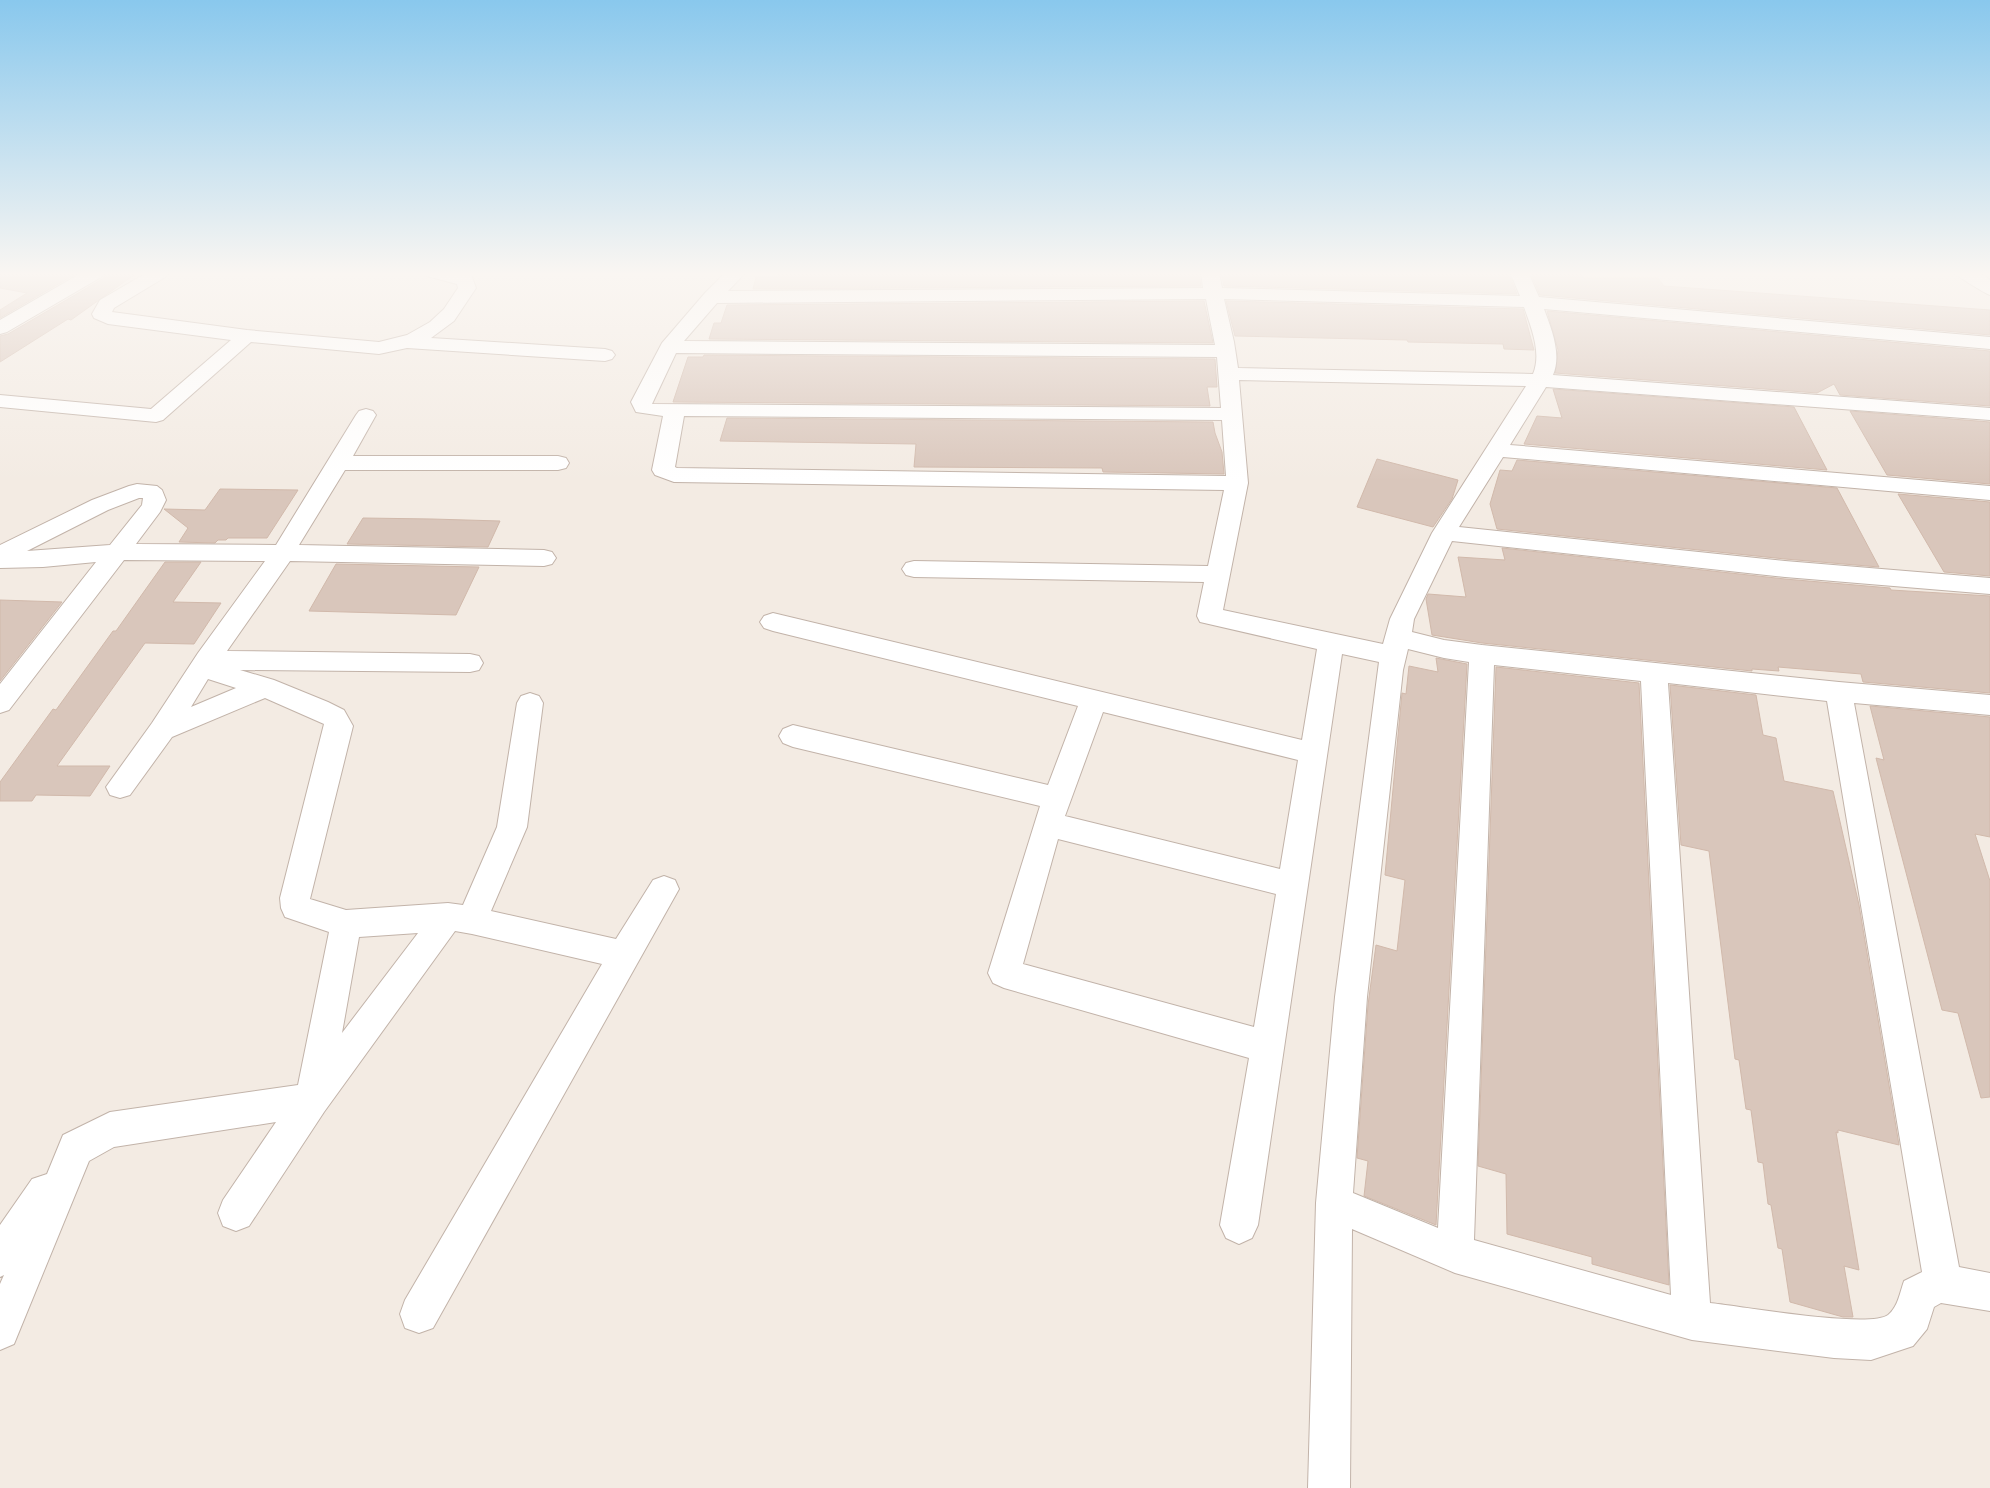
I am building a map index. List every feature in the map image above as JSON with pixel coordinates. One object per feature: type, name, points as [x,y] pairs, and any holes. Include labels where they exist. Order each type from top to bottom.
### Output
[{"type":"street","points":[[0,401],[156,416],[242,341]]},
{"type":"street","points":[[307,341],[379,348],[408,342],[605,355]]},
{"type":"street","points":[[675,341],[641,402],[643,408],[675,410],[1233,414]]},
{"type":"street","points":[[1224,341],[1233,414],[1237,483],[1209,616],[1331,642],[1444,649],[1839,692],[1990,705]]},
{"type":"street","points":[[1330,1488],[1331,1290],[1334,1203],[1351,997],[1389,680],[1402,619],[1444,533],[1540,380],[1546,365],[1543,341]]},
{"type":"street","points":[[1973,341],[1990,343]]},
{"type":"street","points":[[670,347],[1226,350]]},
{"type":"street","points":[[1227,374],[1540,380],[1990,414]]},
{"type":"street","points":[[675,410],[663,470],[674,476],[1237,483]]},
{"type":"street","points":[[120,787],[162,730],[205,664],[284,553],[366,415]]},
{"type":"street","points":[[1497,450],[1990,493]]},
{"type":"street","points":[[338,462],[558,463]]},
{"type":"street","points":[[0,555],[100,504],[137,492],[149,491],[154,495],[155,500],[152,508],[4,692]]},
{"type":"street","points":[[1444,533],[1785,569],[1990,586]]},
{"type":"street","points":[[0,560],[43,559],[117,552],[544,558]]},
{"type":"street","points":[[914,569],[1218,574]]},
{"type":"street","points":[[773,622],[1313,753]]},
{"type":"street","points":[[1239,1225],[1331,642]]},
{"type":"street","points":[[1455,1254],[1482,654]]},
{"type":"street","points":[[205,664],[470,663]]},
{"type":"street","points":[[205,664],[265,687],[334,717],[339,726],[295,898],[296,908],[346,924],[460,919],[624,955]]},
{"type":"street","points":[[1654,671],[1692,1320]]},
{"type":"street","points":[[162,730],[265,687]]},
{"type":"street","points":[[1839,692],[1943,1283]]},
{"type":"street","points":[[1094,700],[1053,812],[1004,973],[1267,1047]]},
{"type":"street","points":[[236,1213],[312,1100],[460,919],[512,826],[530,703]]},
{"type":"street","points":[[793,736],[1053,812],[1293,886]]},
{"type":"street","points":[[419,1314],[624,955],[664,889]]},
{"type":"street","points":[[312,1100],[346,924]]},
{"type":"street","points":[[0,1258],[76,1148],[110,1130],[312,1100]]},
{"type":"street","points":[[0,1330],[76,1148]]},
{"type":"street","points":[[1334,1203],[1455,1254],[1692,1320],[1834,1338],[1871,1340],[1899,1332],[1913,1315],[1918,1295],[1931,1287],[1943,1283],[1990,1292]]},
{"type":"building","points":[[0,341],[33,341],[0,362]]},
{"type":"building","points":[[1016,341],[1213,341],[1213,343]]},
{"type":"building","points":[[1532,341],[1534,350],[1504,349],[1503,344],[1408,342]]},
{"type":"building","points":[[1556,341],[1884,341],[1990,351],[1990,406],[1840,395],[1834,384],[1817,393],[1555,373],[1558,350]]},
{"type":"building","points":[[704,355],[1215,359],[1217,387],[1207,387],[1210,406],[673,402],[688,357],[703,357]]},
{"type":"building","points":[[1553,389],[1794,407],[1827,470],[1524,444],[1537,416],[1562,418]]},
{"type":"building","points":[[1850,411],[1990,422],[1990,484],[1887,475]]},
{"type":"building","points":[[727,418],[1213,422],[1222,452],[1224,474],[1103,472],[1102,468],[914,467],[916,444],[720,441]]},
{"type":"building","points":[[1377,459],[1458,480],[1452,499],[1433,527],[1357,507]]},
{"type":"building","points":[[1517,460],[1837,488],[1879,567],[1497,529],[1490,504],[1500,470],[1512,471]]},
{"type":"building","points":[[220,489],[298,490],[267,538],[228,538],[226,540],[218,540],[215,543],[179,542],[188,528],[164,509],[205,510]]},
{"type":"building","points":[[1898,494],[1990,502],[1990,576],[1944,572]]},
{"type":"building","points":[[363,518],[500,521],[488,547],[347,544]]},
{"type":"building","points":[[1502,548],[1785,579],[1890,588],[1891,590],[1990,596],[1990,693],[1863,682],[1861,674],[1778,667],[1779,671],[1752,669],[1752,671],[1482,643],[1432,635],[1426,599],[1428,594],[1466,597],[1458,557],[1505,560]]},
{"type":"building","points":[[165,562],[201,562],[173,602],[221,603],[194,644],[145,643],[57,766],[110,766],[90,796],[36,795],[32,801],[0,801],[0,782],[53,709],[56,710],[113,631],[116,631]]},
{"type":"building","points":[[336,564],[479,567],[456,615],[309,611]]},
{"type":"building","points":[[0,600],[62,602],[0,681]]},
{"type":"building","points":[[1436,658],[1467,664],[1436,1225],[1364,1196],[1368,1161],[1357,1158],[1368,1005],[1376,945],[1397,951],[1405,880],[1385,875],[1402,693],[1406,694],[1409,666],[1438,672]]},
{"type":"building","points":[[1496,667],[1639,683],[1669,1285],[1592,1264],[1592,1257],[1507,1234],[1506,1174],[1478,1166]]},
{"type":"building","points":[[1670,685],[1756,695],[1763,735],[1776,738],[1784,781],[1833,791],[1859,905],[1899,1145],[1838,1130],[1838,1133],[1836,1132],[1859,1270],[1844,1266],[1853,1317],[1843,1317],[1790,1302],[1782,1249],[1778,1248],[1771,1205],[1768,1204],[1763,1163],[1758,1162],[1751,1110],[1746,1109],[1739,1060],[1735,1059],[1709,851],[1681,845]]},
{"type":"building","points":[[1870,706],[1990,717],[1990,837],[1975,834],[1990,881],[1990,1097],[1981,1098],[1958,1013],[1942,1010],[1876,758],[1884,760]]}]
